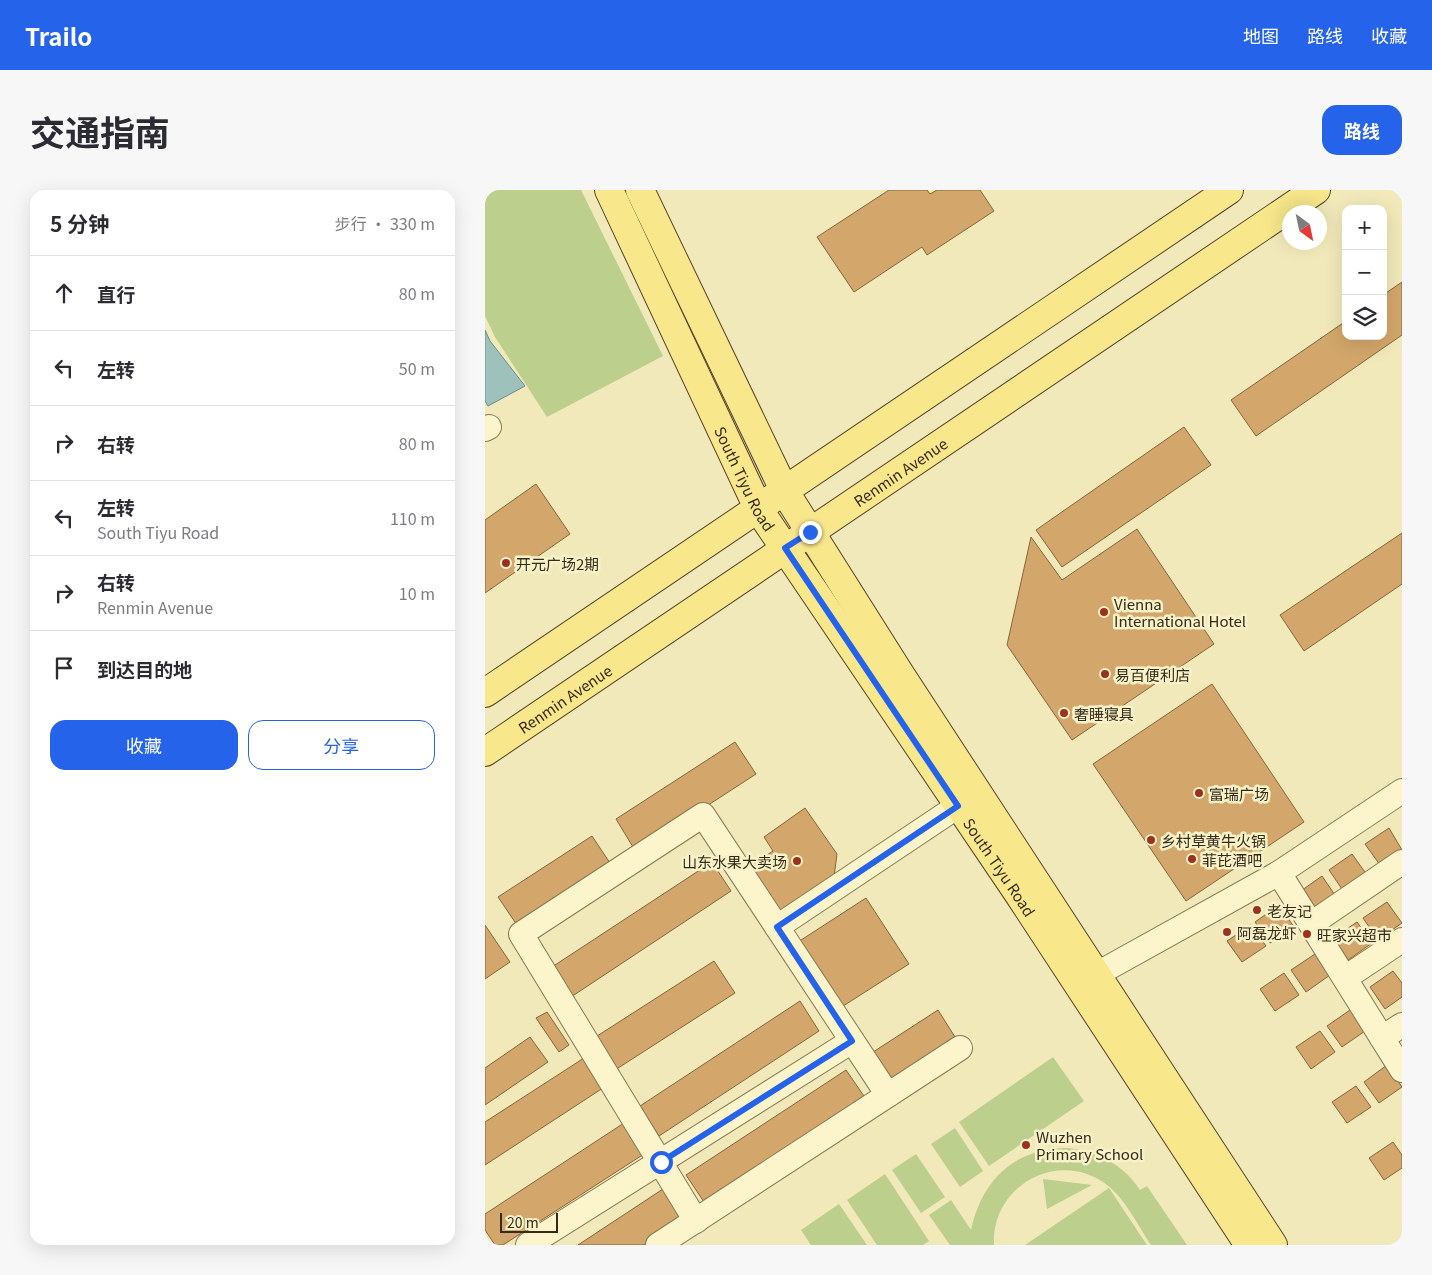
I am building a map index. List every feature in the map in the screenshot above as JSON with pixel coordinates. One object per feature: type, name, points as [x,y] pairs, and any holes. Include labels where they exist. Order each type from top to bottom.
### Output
[{"type":"main road","name":"South Tiyu Road","points":[[609,190],[759,510],[1054,948],[1249,1245]]},
{"type":"main road","name":"South Tiyu Road","points":[[640,190],[785,492],[1273,1245]]},
{"type":"main road","points":[[485,693],[759,510],[1229,190]]},
{"type":"main road","name":"Renmin Avenue","points":[[485,752],[1316,190]]},
{"type":"lane","points":[[1097,974],[1279,873],[1402,791]]},
{"type":"lane","points":[[777,927],[958,806]]},
{"type":"lane","points":[[696,1221],[521,934],[703,815],[887,1095]]},
{"type":"lane","points":[[1311,924],[1402,862]]},
{"type":"lane","points":[[1279,873],[1402,1070]]},
{"type":"lane","points":[[1345,978],[1402,940]]},
{"type":"lane","points":[[1382,1038],[1402,1025]]},
{"type":"lane","points":[[528,1245],[852,1041]]},
{"type":"lane","points":[[658,1245],[960,1048]]},
{"type":"green space","points":[[485,190],[581,190],[663,356],[547,417],[495,337],[485,316]]},
{"type":"green space","points":[[1053,1057],[1084,1101],[989,1166],[959,1122]]},
{"type":"green space","points":[[955,1128],[983,1171],[960,1187],[931,1144]]},
{"type":"green space","points":[[1068,1148],[1099,1156],[1118,1166],[1140,1190],[1147,1186],[1187,1245],[1151,1245],[1130,1211],[1111,1188],[1084,1173],[1065,1170],[1046,1173],[1029,1180],[1014,1192],[1003,1207],[996,1225],[994,1245],[950,1245],[929,1215],[951,1200],[971,1230],[983,1196],[1004,1170],[1017,1160],[1032,1154],[1049,1149]]},
{"type":"green space","points":[[916,1154],[945,1197],[921,1213],[892,1170]]},
{"type":"green space","points":[[885,1174],[929,1241],[923,1245],[877,1245],[847,1200]]},
{"type":"green space","points":[[1043,1179],[1092,1185],[1047,1209]]},
{"type":"green space","points":[[1109,1188],[1147,1245],[1025,1245]]},
{"type":"green space","points":[[839,1204],[867,1245],[811,1245],[801,1230]]},
{"type":"water","points":[[485,330],[490,341],[525,386],[488,406],[485,401]]},
{"type":"building","points":[[889,190],[927,190],[930,194],[937,190],[980,190],[994,211],[927,255],[922,247],[854,292],[817,237]]},
{"type":"building","points":[[1402,282],[1402,335],[1256,436],[1231,400],[1342,324],[1342,340],[1387,340],[1387,292]]},
{"type":"building","points":[[1184,427],[1211,465],[1062,567],[1036,530]]},
{"type":"building","name":"开元广场2期","points":[[536,484],[570,534],[485,593],[485,520]]},
{"type":"building","name":"Vienna International Hotel","points":[[1137,529],[1214,644],[1072,740],[1007,645],[1031,537],[1062,580]]},
{"type":"building","points":[[1402,533],[1402,584],[1304,651],[1280,615]]},
{"type":"building","name":"富瑞广场","points":[[1212,684],[1304,822],[1186,901],[1093,764]]},
{"type":"building","points":[[735,742],[756,774],[636,852],[616,819]]},
{"type":"building","name":"山东水果大卖场","points":[[805,808],[837,854],[834,877],[779,914],[748,868],[773,851],[764,837]]},
{"type":"building","points":[[1389,828],[1402,850],[1380,865],[1365,844]]},
{"type":"building","points":[[592,836],[612,866],[519,928],[498,897]]},
{"type":"building","points":[[1352,854],[1367,875],[1344,892],[1329,870]]},
{"type":"building","points":[[712,862],[731,891],[571,997],[552,967]]},
{"type":"building","points":[[1322,876],[1337,898],[1313,914],[1298,893]]},
{"type":"building","points":[[866,898],[909,964],[840,1008],[798,942]]},
{"type":"building","points":[[1387,902],[1402,923],[1378,940],[1363,918]]},
{"type":"building","points":[[1279,905],[1294,927],[1270,943],[1255,922]]},
{"type":"building","points":[[1357,922],[1372,943],[1348,960],[1334,938]]},
{"type":"building","points":[[485,925],[510,962],[485,979]]},
{"type":"building","points":[[1251,925],[1266,946],[1242,962],[1227,941]]},
{"type":"building","points":[[1315,954],[1330,975],[1306,992],[1291,970]]},
{"type":"building","points":[[714,961],[735,993],[615,1070],[594,1038]]},
{"type":"building","points":[[1393,971],[1402,983],[1402,997],[1385,1009],[1370,987]]},
{"type":"building","points":[[1284,973],[1299,995],[1275,1011],[1260,989]]},
{"type":"building","points":[[800,1001],[819,1031],[659,1136],[640,1106]]},
{"type":"building","points":[[938,1010],[955,1037],[888,1081],[870,1054]]},
{"type":"building","points":[[1350,1010],[1365,1031],[1342,1047],[1327,1026]]},
{"type":"building","points":[[547,1012],[569,1045],[559,1052],[536,1018]]},
{"type":"building","points":[[1320,1031],[1335,1052],[1311,1069],[1296,1047]]},
{"type":"building","points":[[530,1037],[548,1062],[485,1105],[485,1068]]},
{"type":"building","points":[[584,1058],[603,1088],[485,1165],[485,1122]]},
{"type":"building","points":[[1387,1065],[1402,1087],[1379,1103],[1364,1082]]},
{"type":"building","points":[[846,1070],[866,1099],[706,1205],[686,1175]]},
{"type":"building","points":[[1356,1086],[1371,1107],[1347,1123],[1332,1102]]},
{"type":"building","points":[[624,1123],[644,1154],[503,1245],[495,1245],[485,1230],[485,1214]]},
{"type":"building","points":[[1393,1142],[1402,1155],[1402,1168],[1384,1180],[1369,1158]]},
{"type":"building","points":[[666,1187],[686,1218],[644,1245],[578,1245]]},
{"type":"place","name":"开元广场2期","points":[[506,563]]},
{"type":"place","name":"Vienna International Hotel","points":[[1104,612]]},
{"type":"place","name":"易百便利店","points":[[1105,674]]},
{"type":"place","name":"奢睡寝具","points":[[1064,713]]},
{"type":"place","name":"富瑞广场","points":[[1199,793]]},
{"type":"place","name":"乡村草黄牛火锅","points":[[1151,840]]},
{"type":"place","name":"菲芘酒吧","points":[[1192,859]]},
{"type":"place","name":"山东水果大卖场","points":[[797,861]]},
{"type":"place","name":"老友记","points":[[1257,910]]},
{"type":"place","name":"阿磊龙虾","points":[[1227,932]]},
{"type":"place","name":"旺家兴超市","points":[[1307,934]]},
{"type":"place","name":"Wuzhen Primary School","points":[[1026,1145]]},
{"type":"route","points":[[661,1162],[852,1041],[777,927],[958,806],[785,548],[810,532]]}]
